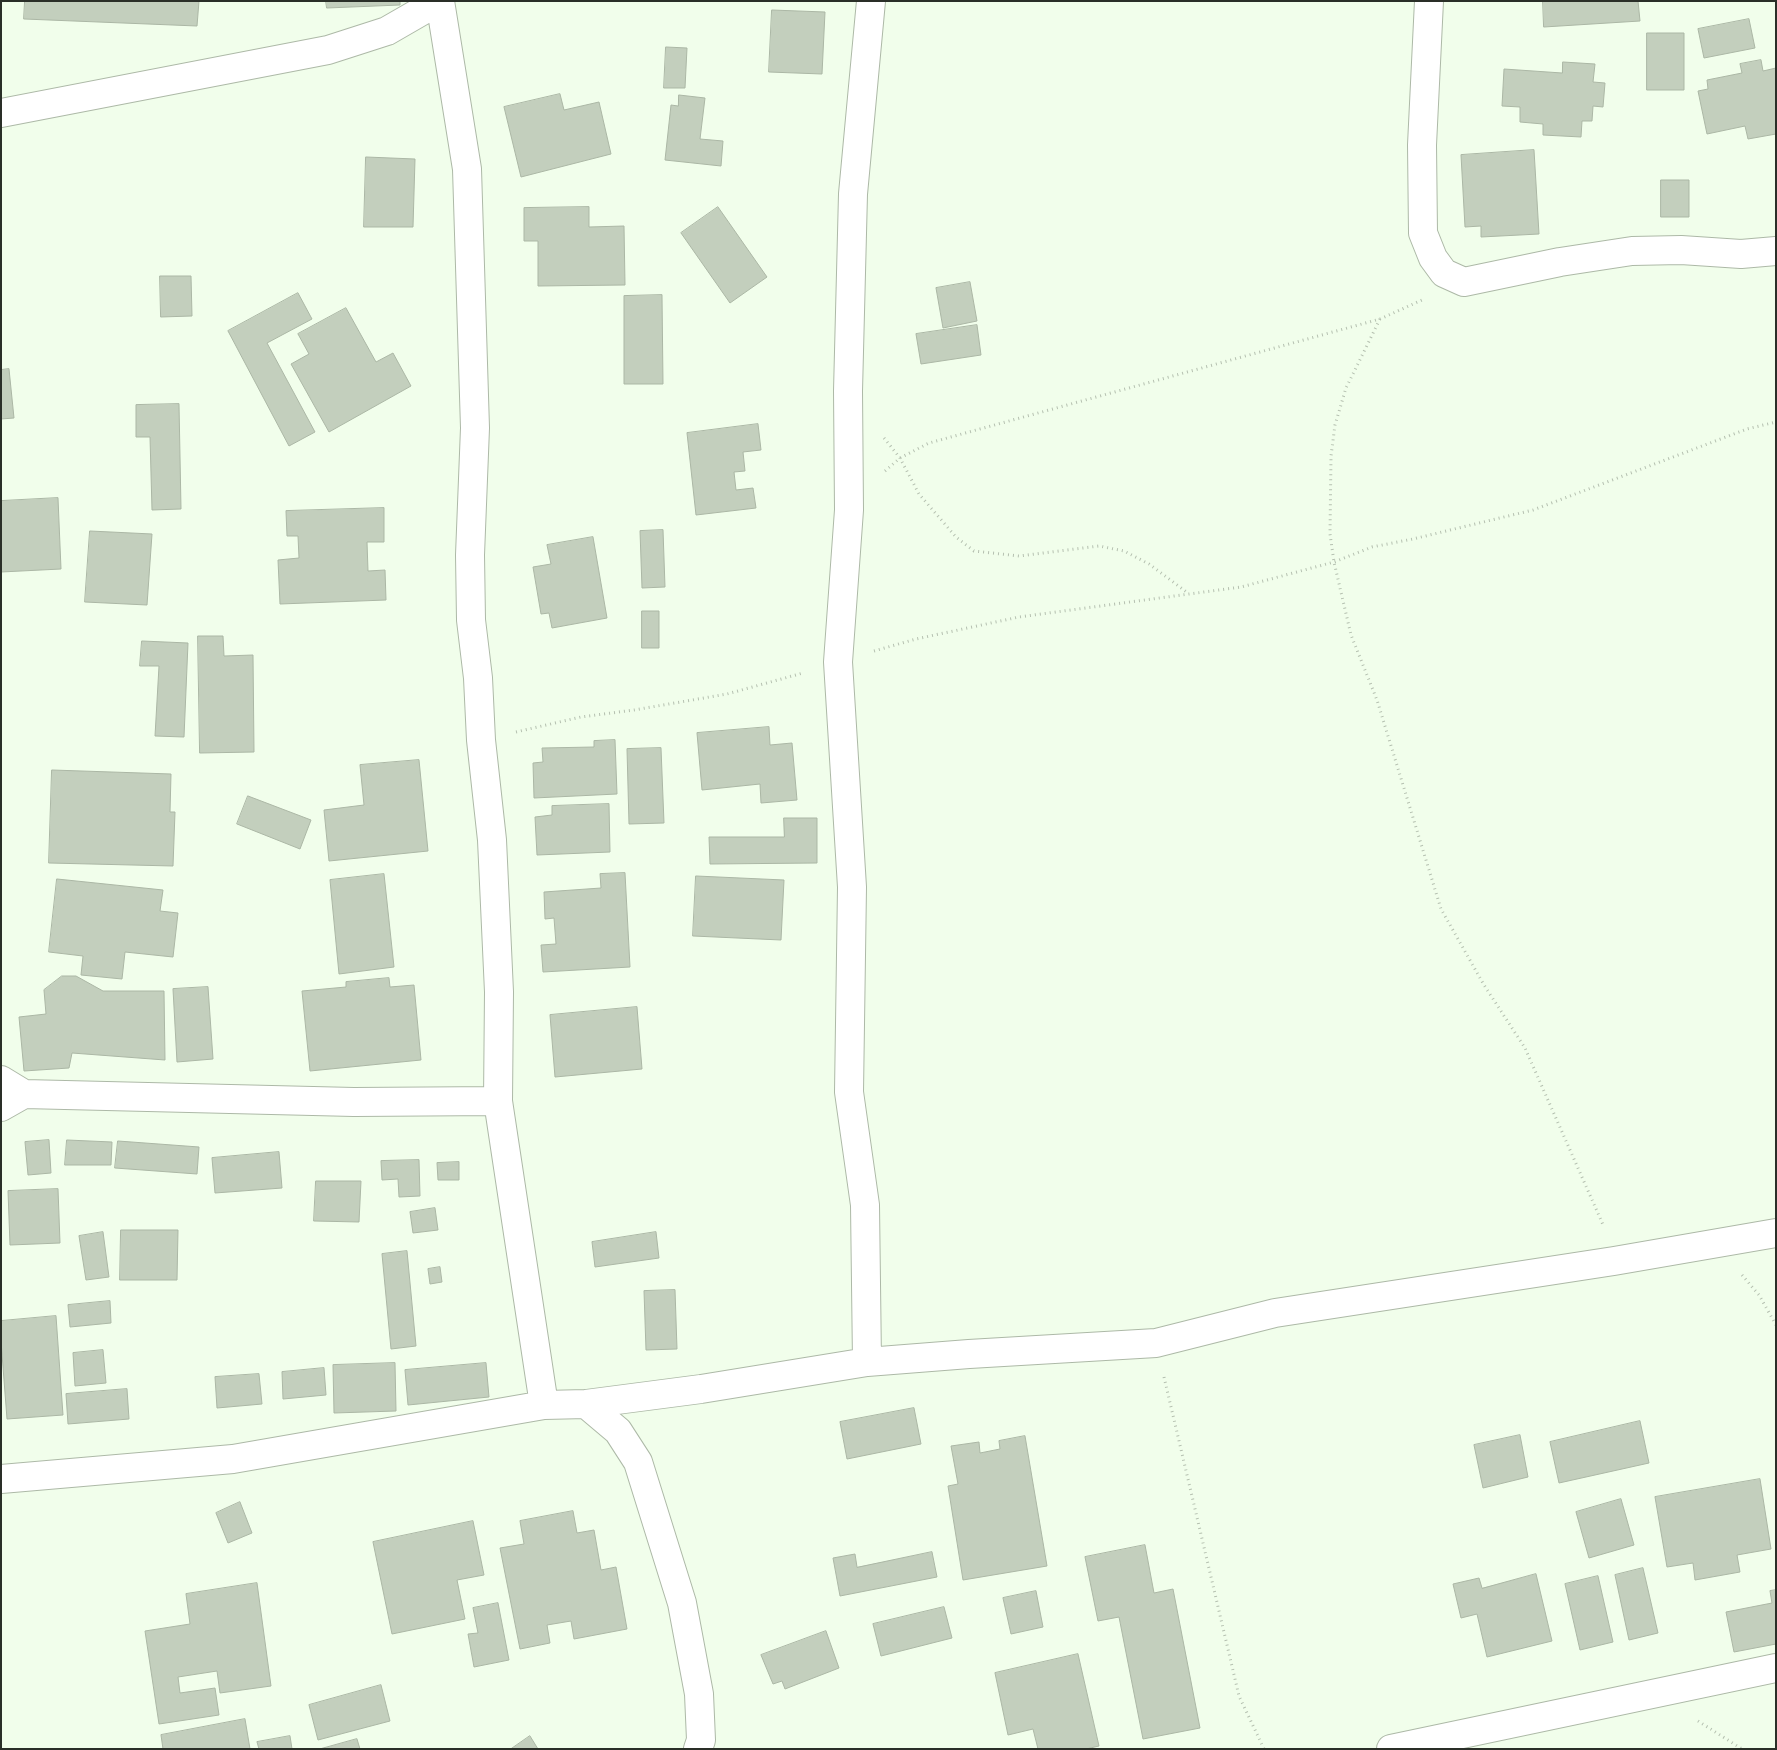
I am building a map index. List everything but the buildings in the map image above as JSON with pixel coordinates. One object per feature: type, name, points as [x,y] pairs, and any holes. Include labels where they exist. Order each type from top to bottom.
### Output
[{"type":"street","points":[[1,113],[328,50],[387,31],[440,1],[467,169],[475,428],[470,555],[471,620],[492,840],[499,992],[498,1101],[544,1405]]},
{"type":"street","points":[[867,1362],[865,1205],[849,1092],[852,887],[838,662],[849,510],[848,391],[853,194],[871,1]]},
{"type":"street","points":[[1429,1],[1422,145],[1423,234],[1433,258],[1444,273],[1464,282],[1560,262],[1632,251],[1682,250],[1741,254],[1776,251]]},
{"type":"street","points":[[9,1093],[354,1102],[498,1101]]},
{"type":"street","points":[[1,1479],[233,1459],[544,1405],[586,1404],[701,1389],[867,1362],[1156,1343],[1275,1313],[1614,1261],[1776,1233]]},
{"type":"street","points":[[586,1404],[618,1432],[638,1462],[682,1603],[700,1694],[701,1740],[698,1749]]},
{"type":"street","points":[[1391,1749],[1776,1668]]},
{"type":"path","points":[[849,510],[880,474],[900,458],[929,443],[1380,319],[1464,282]]},
{"type":"path","points":[[1380,319],[1346,388],[1335,425],[1331,466],[1330,534],[1334,562],[1351,635],[1377,700],[1441,909],[1484,986],[1525,1048],[1603,1222],[1614,1261]]},
{"type":"path","points":[[481,740],[581,717],[727,694],[916,639],[1019,617],[1241,587],[1334,562],[1372,547],[1533,510],[1747,429],[1776,422]]},
{"type":"path","points":[[900,458],[919,494],[956,537],[974,550],[1019,556],[1098,546],[1124,551],[1149,564],[1188,594]]},
{"type":"path","points":[[1713,1243],[1759,1295],[1776,1325]]},
{"type":"path","points":[[1156,1343],[1240,1696],[1264,1749]]}]
